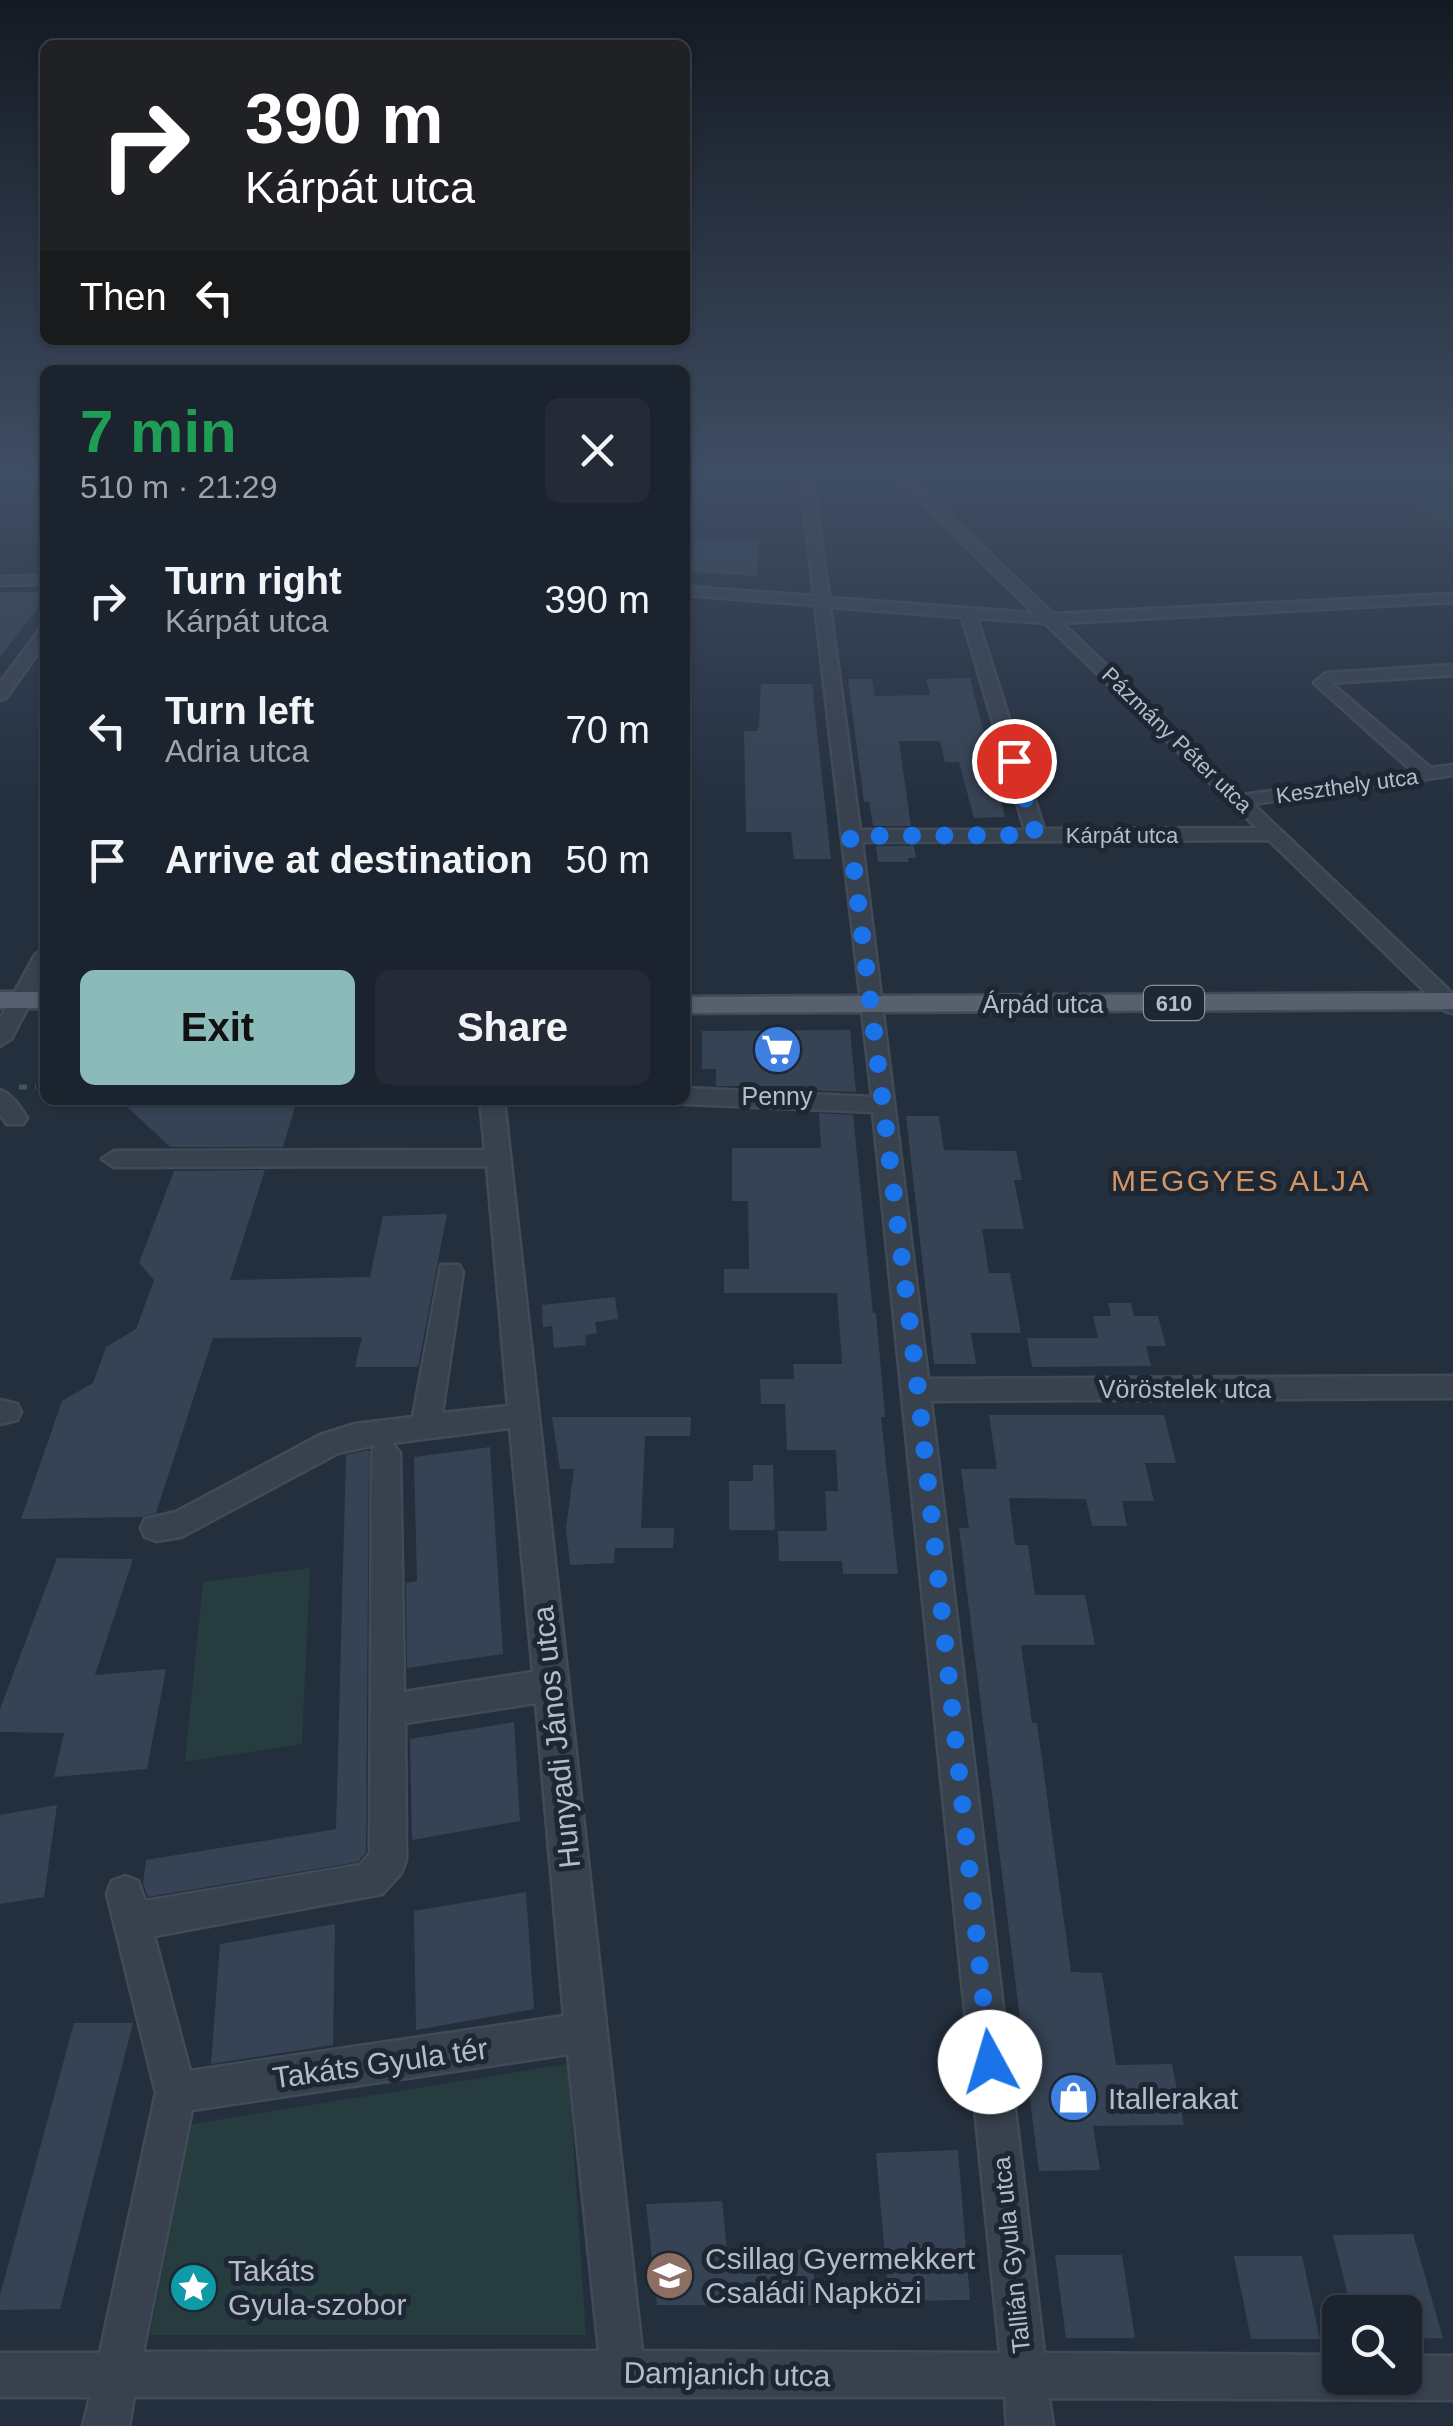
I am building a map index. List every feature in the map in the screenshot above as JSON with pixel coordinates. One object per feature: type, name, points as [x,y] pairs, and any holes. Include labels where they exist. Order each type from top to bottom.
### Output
[{"type":"main road","name":"Árpád utca","points":[[873,1005],[1451,1003]]},
{"type":"main road","name":"610","points":[[690,1005],[873,1005]]},
{"type":"street","name":"Tallián Gyula utca","points":[[819,588],[918,1390],[1030,2426]]},
{"type":"street","name":"Pázmány Péter utca","points":[[1018,588],[1451,1003]]},
{"type":"street","points":[[690,590],[1051,619],[1453,598]]},
{"type":"street","points":[[968,613],[1036,835]]},
{"type":"street","points":[[0,695],[40,639]]},
{"type":"street","points":[[1427,774],[1322,683],[1326,678],[1453,670]]},
{"type":"street","name":"Keszthely utca","points":[[1240,802],[1453,770]]},
{"type":"street","name":"Kárpát utca","points":[[850,836],[1274,834]]},
{"type":"street","points":[[0,1039],[40,965]]},
{"type":"street","points":[[690,1096],[884,1106]]},
{"type":"street","name":"Hunyadi János utca","points":[[492,1105],[585,2032],[624,2373]]},
{"type":"street","points":[[114,1160],[496,1158]]},
{"type":"street","points":[[426,1427],[450,1272]]},
{"type":"street","name":"Vöröstelek utca","points":[[918,1390],[1453,1387]]},
{"type":"street","points":[[156,1528],[181,1524],[330,1444],[355,1436],[526,1414]]},
{"type":"street","points":[[106,2426],[176,2093],[128,1908],[369,1881],[388,1860],[386,1452]]},
{"type":"street","points":[[388,1710],[550,1685]]},
{"type":"street","name":"Takáts Gyula tér","points":[[176,2093],[585,2032]]},
{"type":"street","name":"Damjanich utca","points":[[0,2375],[624,2373],[1453,2378]]},
{"type":"green space","points":[[310,1568],[302,1744],[185,1762],[203,1582]]},
{"type":"green space","points":[[568,2064],[586,2335],[150,2335],[191,2124]]},
{"type":"building","points":[[0,592],[40,592],[40,605],[0,657]]},
{"type":"building","points":[[970,678],[1005,817],[974,818],[959,762],[945,762],[940,741],[899,741],[911,826],[873,826],[869,802],[864,802],[848,679],[872,679],[875,696],[930,695],[926,679]]},
{"type":"building","points":[[761,684],[812,684],[831,859],[794,859],[791,832],[746,832],[744,731],[757,731]]},
{"type":"building","points":[[876,846],[914,846],[916,858],[908,858],[909,862],[878,862]]},
{"type":"building","name":"Penny","points":[[850,1030],[856,1092],[805,1090],[805,1086],[716,1086],[716,1069],[702,1069],[702,1031]]},
{"type":"building","points":[[125,1105],[296,1105],[283,1147],[170,1147]]},
{"type":"building","points":[[819,1113],[853,1115],[876,1313],[885,1417],[881,1417],[898,1574],[843,1574],[842,1561],[779,1561],[778,1531],[827,1531],[825,1491],[838,1491],[836,1450],[787,1450],[785,1404],[761,1404],[760,1379],[794,1379],[793,1364],[842,1364],[837,1293],[724,1293],[724,1269],[749,1269],[748,1201],[732,1201],[732,1148],[821,1148]]},
{"type":"building","points":[[906,1116],[939,1116],[944,1150],[1016,1151],[1022,1180],[1014,1180],[1024,1229],[982,1229],[989,1273],[1010,1273],[1021,1333],[971,1333],[976,1364],[934,1364]]},
{"type":"building","points":[[265,1170],[230,1280],[370,1277],[383,1216],[447,1214],[418,1367],[355,1367],[362,1337],[213,1338],[156,1513],[142,1517],[21,1519],[62,1401],[93,1383],[106,1347],[136,1329],[154,1280],[139,1263],[174,1171]]},
{"type":"building","points":[[615,1297],[618,1319],[595,1322],[597,1333],[585,1335],[586,1345],[554,1348],[552,1326],[543,1327],[542,1305]]},
{"type":"building","points":[[1108,1303],[1131,1303],[1134,1316],[1158,1316],[1166,1346],[1146,1346],[1151,1366],[1032,1367],[1027,1338],[1098,1338],[1093,1316],[1111,1316]]},
{"type":"building","points":[[989,1415],[1164,1415],[1176,1463],[1145,1463],[1154,1501],[1122,1501],[1127,1526],[1092,1526],[1086,1499],[1009,1498],[1015,1545],[1028,1545],[1035,1595],[1085,1595],[1095,1645],[1021,1645],[1032,1723],[1037,1723],[1071,1972],[1102,1973],[1116,2065],[1172,2064],[1184,2125],[1093,2126],[1100,2170],[1039,2171],[959,1528],[969,1528],[961,1469],[997,1469]]},
{"type":"building","points":[[552,1417],[691,1417],[690,1436],[645,1436],[641,1528],[674,1528],[673,1548],[615,1548],[614,1563],[570,1565],[566,1528],[574,1469],[560,1469]]},
{"type":"building","points":[[490,1447],[503,1654],[407,1668],[406,1583],[417,1581],[414,1457]]},
{"type":"building","points":[[369,1450],[366,1852],[358,1862],[148,1897],[143,1884],[146,1860],[336,1829],[346,1455]]},
{"type":"building","points":[[753,1465],[773,1465],[775,1530],[729,1530],[729,1481],[753,1481]]},
{"type":"building","points":[[57,1558],[133,1559],[95,1675],[166,1669],[147,1769],[54,1777],[64,1733],[0,1732],[0,1709]]},
{"type":"building","points":[[514,1722],[520,1821],[412,1840],[410,1739]]},
{"type":"building","points":[[57,1805],[44,1897],[0,1904],[0,1815]]},
{"type":"building","points":[[526,1892],[534,2009],[416,2030],[414,1911]]},
{"type":"building","points":[[335,1924],[333,2045],[211,2064],[220,1944]]},
{"type":"building","points":[[74,2023],[133,2023],[60,2309],[0,2310],[0,2295]]},
{"type":"building","points":[[958,2150],[970,2300],[889,2301],[876,2153]]},
{"type":"building","points":[[722,2201],[727,2249],[813,2250],[815,2305],[657,2305],[646,2204]]},
{"type":"building","points":[[1413,2234],[1443,2338],[1422,2339],[1422,2295],[1348,2295],[1333,2235]]},
{"type":"building","points":[[1055,2255],[1122,2255],[1135,2338],[1066,2338]]},
{"type":"building","points":[[1234,2256],[1302,2256],[1320,2339],[1251,2339]]},
{"type":"place","name":"Penny","points":[[777,1050]]},
{"type":"place","name":"Itallerakat","points":[[1073,2098]]},
{"type":"place","name":"Csillag Gyermekkert Családi Napközi","points":[[670,2275]]},
{"type":"place","name":"Takáts Gyula-szobor","points":[[193,2287]]},
{"type":"district","name":"MEGGYES ALJA","points":[[1241,1180]]},
{"type":"route","points":[[990,2062],[918,1390],[850,836],[1036,835],[1014,761]]}]
